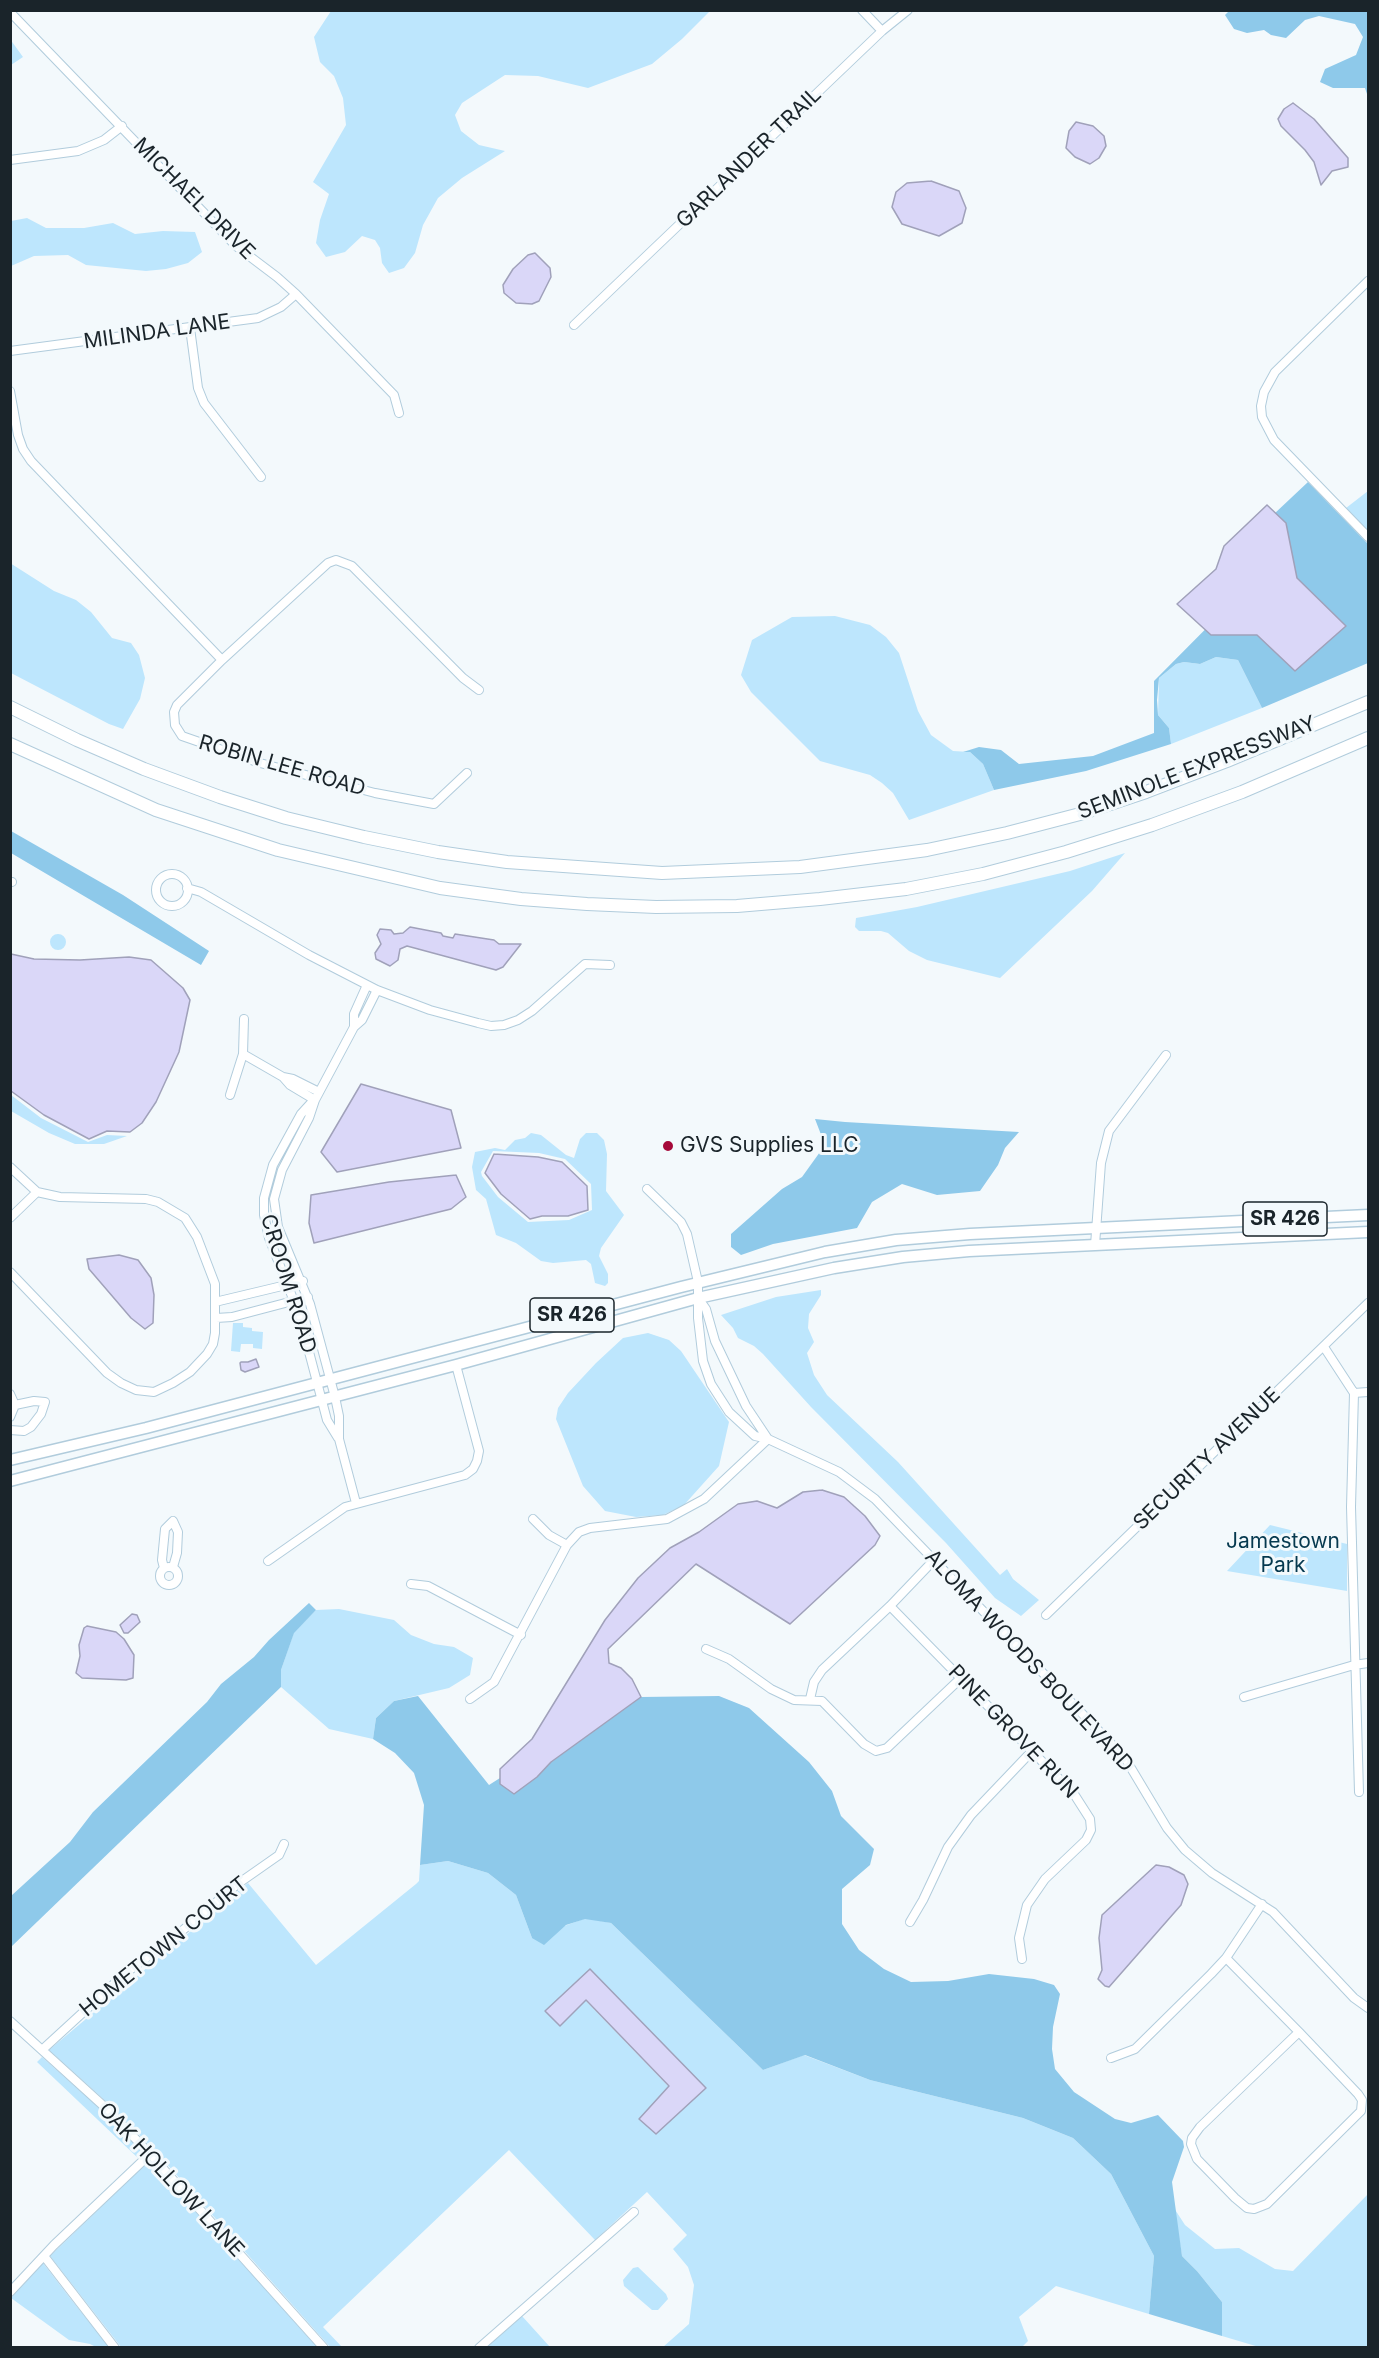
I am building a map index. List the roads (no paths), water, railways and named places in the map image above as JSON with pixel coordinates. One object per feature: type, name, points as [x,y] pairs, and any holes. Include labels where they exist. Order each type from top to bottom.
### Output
[{"type":"highway","name":"SEMINOLE EXPRESSWAY","points":[[10,706],[77,740],[144,769],[286,818],[438,852],[507,862],[662,873],[800,867],[927,850],[1007,833],[1080,814],[1146,792],[1368,702]]},
{"type":"highway","name":"SEMINOLE EXPRESSWAY","points":[[10,744],[156,810],[278,850],[440,888],[532,900],[586,904],[737,906],[906,889],[983,874],[1066,852],[1152,825],[1242,792],[1368,738]]},
{"type":"main road","name":"SR 426","points":[[10,1460],[698,1282],[825,1252],[896,1240],[970,1234],[1368,1215]]},
{"type":"main road","name":"SR 426","points":[[10,1481],[456,1365],[698,1298],[834,1268],[903,1257],[969,1251],[1368,1232]]},
{"type":"street","points":[[862,10],[882,31]]},
{"type":"street","name":"GARLANDER TRAIL","points":[[574,325],[882,31],[908,10]]},
{"type":"street","name":"MICHAEL DRIVE","points":[[10,12],[236,246],[296,294],[394,395],[399,413]]},
{"type":"street","points":[[10,160],[78,151],[104,140],[122,126]]},
{"type":"street","points":[[1368,281],[1275,372],[1264,392],[1261,406],[1262,417],[1274,440],[1368,537]]},
{"type":"street","name":"MILINDA LANE","points":[[10,351],[258,318],[281,307],[296,294]]},
{"type":"street","points":[[190,328],[198,388],[204,404],[261,477]]},
{"type":"street","points":[[10,390],[18,435],[31,461],[222,660]]},
{"type":"street","name":"ROBIN LEE ROAD","points":[[466,773],[434,804],[375,793],[260,763],[182,736],[174,719],[177,705],[222,660],[328,563],[336,560],[352,566],[464,678],[479,690]]},
{"type":"street","points":[[188,888],[201,892],[309,955],[367,985],[430,1010],[491,1026],[504,1025],[532,1011],[585,964],[610,965]]},
{"type":"street","points":[[354,1027],[354,1014],[367,985]]},
{"type":"street","points":[[243,1054],[317,1096],[354,1027],[362,1020],[378,990]]},
{"type":"street","points":[[358,1005],[368,1009]]},
{"type":"street","points":[[230,1095],[243,1054],[244,1018]]},
{"type":"street","points":[[1095,1245],[1101,1163],[1109,1131],[1166,1055]]},
{"type":"street","name":"CROOM ROAD","points":[[317,1096],[309,1118],[282,1170],[274,1199],[278,1227],[308,1297],[335,1397],[339,1416],[339,1439]]},
{"type":"street","name":"CROOM ROAD","points":[[317,1096],[301,1114],[273,1165],[264,1198],[266,1227],[294,1300],[327,1420],[339,1439]]},
{"type":"street","points":[[10,1167],[37,1192],[60,1197],[146,1199],[158,1202],[188,1221],[197,1237],[215,1284],[216,1318],[213,1344],[190,1372],[162,1389],[144,1392],[121,1383],[107,1372],[10,1272]]},
{"type":"street","name":"ALOMA WOODS BOULEVARD","points":[[647,1189],[681,1222],[687,1234],[698,1282],[698,1318],[703,1361],[711,1384],[729,1412],[755,1436],[768,1439]]},
{"type":"street","points":[[12,1214],[37,1192]]},
{"type":"street","points":[[215,1302],[303,1281]]},
{"type":"street","points":[[257,1292],[261,1308]]},
{"type":"street","points":[[216,1318],[232,1317],[308,1297]]},
{"type":"street","name":"ALOMA WOODS BOULEVARD","points":[[698,1298],[706,1309],[714,1341],[746,1406],[768,1439],[778,1446],[831,1468],[875,1498],[1125,1758],[1167,1828],[1185,1850],[1212,1873],[1262,1904],[1354,1998],[1368,2008]]},
{"type":"street","name":"SECURITY AVENUE","points":[[1046,1615],[1368,1303]]},
{"type":"street","points":[[1324,1347],[1354,1393],[1350,1507],[1359,1792]]},
{"type":"street","points":[[268,1561],[345,1507],[465,1475],[473,1469],[479,1451],[456,1365]]},
{"type":"street","points":[[1354,1393],[1368,1392]]},
{"type":"street","points":[[10,1394],[15,1405],[10,1417]]},
{"type":"street","points":[[10,1430],[24,1431],[31,1427],[41,1414],[45,1402],[34,1401],[15,1405]]},
{"type":"street","points":[[339,1439],[356,1503]]},
{"type":"street","points":[[470,1700],[494,1682],[567,1545],[579,1532],[590,1528],[666,1519],[704,1499],[768,1439]]},
{"type":"street","points":[[533,1520],[549,1535],[567,1545]]},
{"type":"street","points":[[173,1521],[178,1532],[177,1553],[169,1568],[162,1560],[164,1542],[165,1529],[173,1521]]},
{"type":"street","points":[[164,1542],[177,1543]]},
{"type":"street","points":[[810,1700],[814,1682],[822,1670],[890,1606],[934,1560]]},
{"type":"street","points":[[411,1584],[428,1587],[521,1635]]},
{"type":"street","name":"PINE GROVE RUN","points":[[890,1606],[1081,1803],[1090,1819],[1091,1830],[1086,1840],[1045,1879],[1027,1905],[1018,1938],[1022,1959]]},
{"type":"street","points":[[706,1649],[729,1659],[771,1689],[794,1700],[822,1701],[864,1744],[876,1751],[887,1748],[961,1678]]},
{"type":"street","points":[[1244,1697],[1368,1663]]},
{"type":"street","points":[[910,1922],[948,1847],[965,1823],[1032,1751]]},
{"type":"street","name":"HOMETOWN COURT","points":[[42,2050],[127,1972],[177,1935],[239,1883],[279,1855],[284,1844]]},
{"type":"street","points":[[1111,2058],[1135,2049],[1226,1958],[1262,1904]]},
{"type":"street","points":[[1226,1958],[1299,2032],[1362,2100],[1362,2111],[1267,2204],[1254,2209],[1247,2208],[1197,2158],[1193,2150],[1192,2138],[1200,2127],[1299,2032]]},
{"type":"street","name":"OAK HOLLOW LANE","points":[[10,2021],[108,2109],[324,2348]]},
{"type":"street","points":[[10,2292],[150,2154]]},
{"type":"street","points":[[480,2348],[634,2212]]},
{"type":"street","points":[[44,2256],[115,2348]]},
{"type":"place","name":"GVS Supplies LLC","points":[[668,1146]]},
{"type":"park label","name":"Jamestown Park","points":[[1283,1554]]}]
